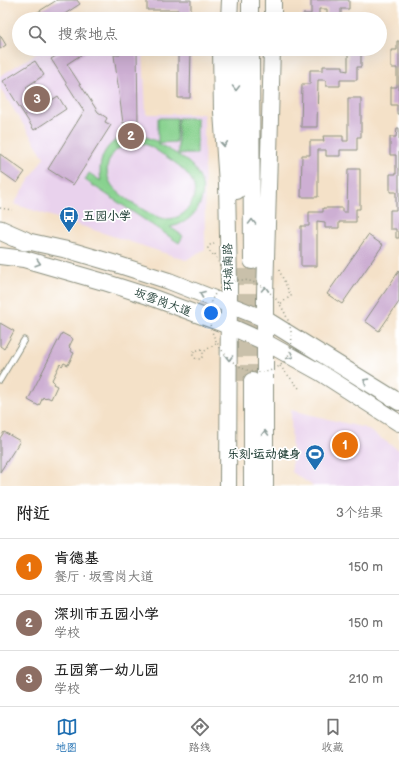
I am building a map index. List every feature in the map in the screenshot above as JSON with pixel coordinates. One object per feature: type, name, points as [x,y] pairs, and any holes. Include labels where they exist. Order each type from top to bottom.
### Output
[{"type":"highway","points":[[0,230],[25,241]]},
{"type":"main road","points":[[220,0],[220,12]]},
{"type":"main road","points":[[229,12],[230,0]]},
{"type":"main road","points":[[236,0],[236,12]]},
{"type":"main road","points":[[250,0],[250,12]]},
{"type":"main road","points":[[261,0],[261,12]]},
{"type":"main road","points":[[273,0],[273,12]]},
{"type":"main road","name":"环城南路","points":[[221,56],[222,112],[227,184],[229,305],[228,486]]},
{"type":"main road","points":[[222,112],[226,56]]},
{"type":"main road","name":"环城南路","points":[[236,56],[245,262],[251,56]]},
{"type":"main road","points":[[261,56],[261,117],[268,186]]},
{"type":"main road","points":[[265,486],[265,320],[272,56]]},
{"type":"main road","name":"坂雪岗大道","points":[[0,235],[72,251],[116,264],[176,284],[265,320],[399,402]]},
{"type":"main road","name":"坂雪岗大道","points":[[0,256],[24,259],[111,284],[229,326],[265,342],[321,374],[399,423]]},
{"type":"main road","points":[[239,486],[245,381],[252,486]]},
{"type":"lane","points":[[0,380],[24,340]]},
{"type":"path","points":[[0,208],[12,210]]},
{"type":"path","points":[[219,247],[216,244],[209,246],[209,250],[214,254],[227,283]]},
{"type":"path","points":[[214,254],[218,252]]},
{"type":"path","points":[[279,270],[291,296],[280,304]]},
{"type":"path","points":[[234,280],[242,280],[256,283],[267,290],[280,304],[287,317],[291,338],[289,352],[280,366],[270,372],[262,373],[244,368],[233,362],[223,352],[217,343],[210,326],[208,313],[210,303],[216,292],[227,283],[234,280]]},
{"type":"path","points":[[202,349],[194,350],[193,355],[196,359],[200,359],[203,352],[217,343]]},
{"type":"path","points":[[280,366],[299,388]]},
{"type":"shaded area","points":[[33,56],[143,56],[146,114],[204,114],[205,249],[186,260],[14,204],[44,157],[0,88],[0,76]]},
{"type":"shaded area","points":[[291,410],[365,428],[399,450],[399,486],[313,486],[292,472]]},
{"type":"green space","points":[[158,118],[177,118],[176,142],[158,143],[182,157],[194,168],[200,177],[202,196],[200,205],[188,219],[180,224],[170,227],[183,236],[179,243],[85,180],[89,173],[101,181],[100,168],[102,157],[115,141],[124,137],[135,135],[146,137],[158,142]],"holes":[[[134,142],[145,144],[177,164],[191,179],[194,187],[194,197],[187,210],[179,216],[166,219],[145,211],[128,200],[111,184],[107,170],[108,163],[115,152],[120,147]]]},
{"type":"green space","points":[[178,118],[197,118],[197,154],[178,154]]},
{"type":"building","points":[[57,0],[77,0],[80,4],[68,12],[38,12]]},
{"type":"building","points":[[147,0],[191,0],[191,12],[178,12],[178,10],[147,10]]},
{"type":"building","points":[[311,0],[349,0],[349,9],[341,9],[341,12],[327,12],[327,9],[319,9],[319,12],[311,12]]},
{"type":"building","points":[[0,35],[6,45],[0,49]]},
{"type":"building","points":[[397,41],[399,41],[399,114],[397,114],[397,105],[391,105],[391,87],[397,87],[397,68],[391,68],[391,50],[397,50]]},
{"type":"building","points":[[56,56],[79,56],[67,64],[98,112],[107,118],[105,122],[111,125],[73,185],[48,169],[84,111],[51,59]]},
{"type":"building","points":[[114,56],[137,56],[138,123],[123,123]]},
{"type":"building","points":[[178,56],[191,56],[190,98],[178,98]]},
{"type":"building","points":[[348,56],[361,56],[361,67],[357,67],[357,80],[340,80],[340,86],[326,86],[326,80],[318,80],[317,127],[301,127],[302,84],[310,84],[310,70],[323,70],[323,66],[343,66],[343,70],[348,71]]},
{"type":"building","points":[[35,61],[44,75],[26,87],[40,108],[58,96],[66,109],[34,130],[3,81]]},
{"type":"building","points":[[348,98],[361,98],[361,137],[357,137],[357,150],[340,150],[340,156],[326,156],[326,150],[318,150],[318,197],[301,197],[302,155],[310,155],[310,141],[324,141],[323,136],[343,136],[343,141],[348,141]]},
{"type":"building","points":[[397,128],[399,128],[399,238],[396,238],[396,229],[390,229],[390,210],[396,210],[396,192],[390,192],[390,174],[396,174],[396,155],[390,155],[390,137],[396,137]]},
{"type":"building","points":[[0,154],[25,172],[17,183],[0,171]]},
{"type":"building","points":[[348,169],[360,169],[360,209],[356,209],[356,222],[339,222],[339,228],[325,228],[325,222],[317,221],[317,266],[301,266],[301,226],[309,226],[309,212],[323,212],[323,208],[342,208],[342,212],[347,212]]},
{"type":"building","points":[[368,235],[383,245],[342,304],[327,294]]},
{"type":"building","points":[[399,271],[399,302],[379,331],[365,321]]},
{"type":"building","points":[[0,323],[14,331],[4,349],[0,346]]},
{"type":"building","points":[[62,333],[73,339],[69,347],[71,349],[70,351],[74,353],[68,365],[64,363],[62,366],[60,364],[52,380],[54,382],[53,384],[57,386],[51,399],[47,397],[45,399],[43,397],[39,406],[28,400]]},
{"type":"building","points":[[4,432],[20,441],[0,472],[0,438]]},
{"type":"tunnel","points":[[252,261],[252,381]]},
{"type":"tunnel","points":[[238,262],[238,381]]},
{"type":"place","name":"五园第一幼儿园","points":[[37,99]]},
{"type":"place","name":"深圳市五园小学","points":[[131,136]]},
{"type":"place","name":"五园小学","points":[[69,233]]},
{"type":"place","name":"肯德基","points":[[345,445]]},
{"type":"place","name":"乐刻·运动健身","points":[[315,471]]}]
